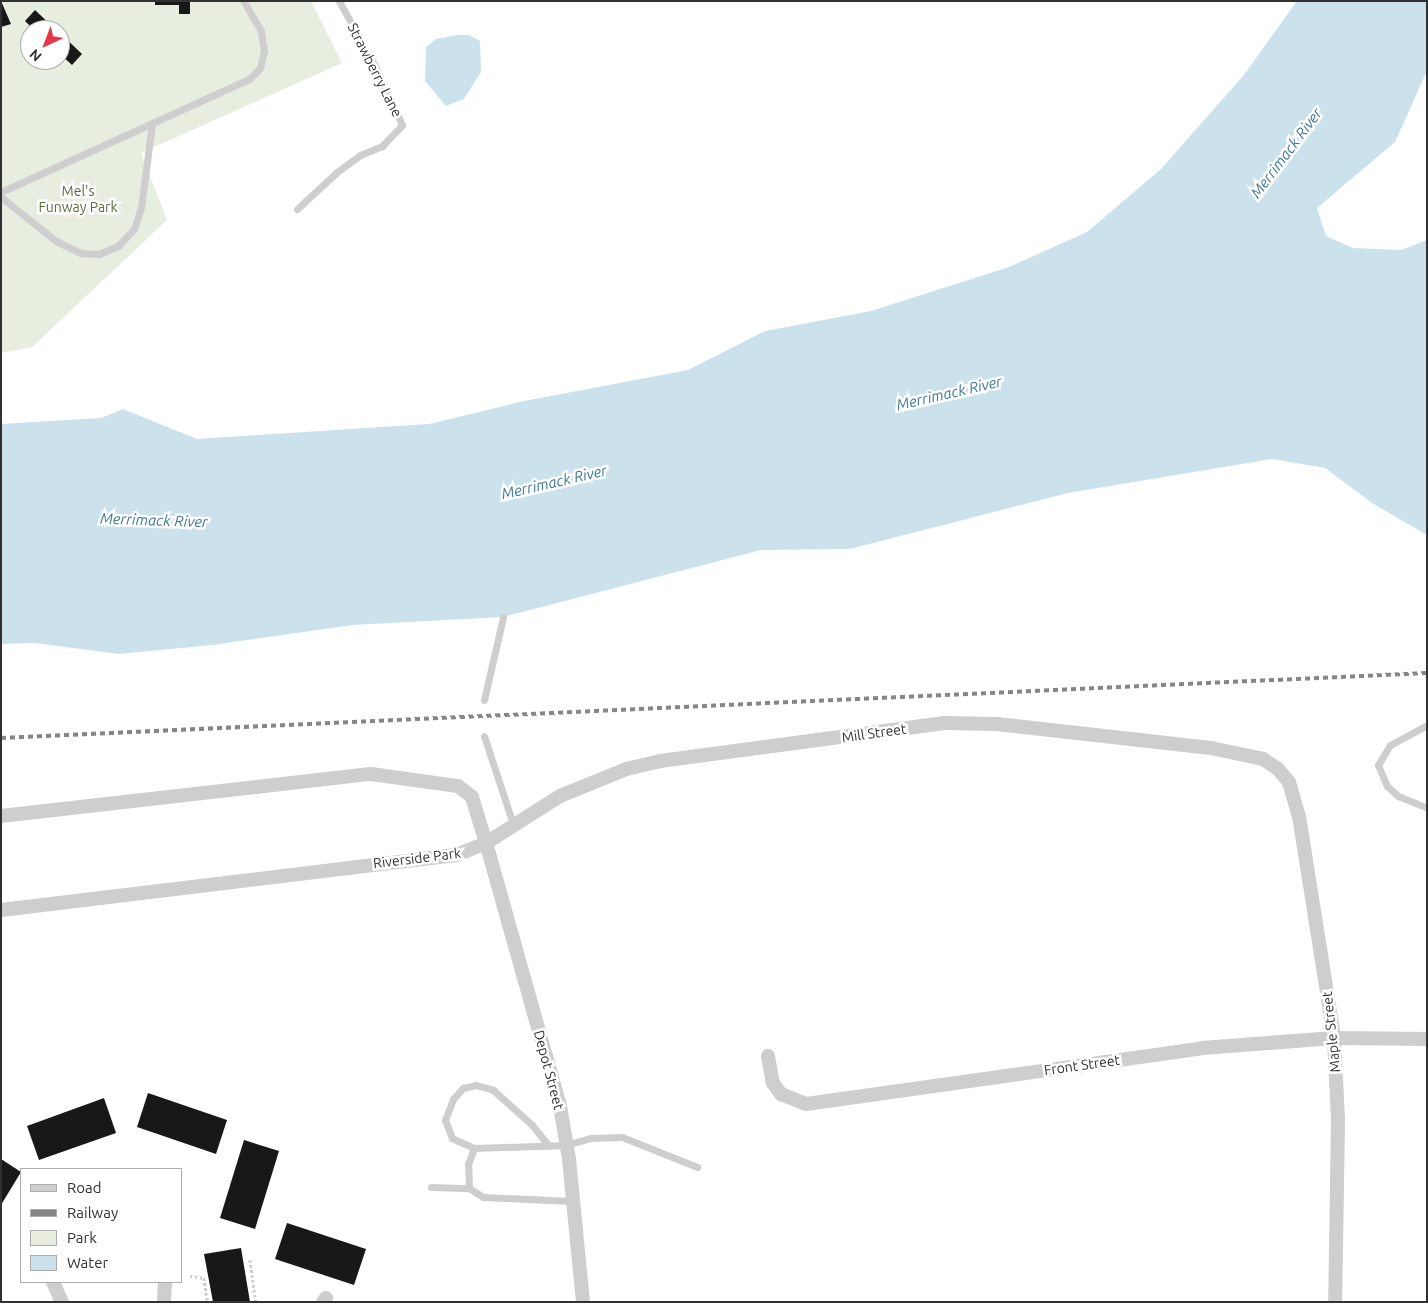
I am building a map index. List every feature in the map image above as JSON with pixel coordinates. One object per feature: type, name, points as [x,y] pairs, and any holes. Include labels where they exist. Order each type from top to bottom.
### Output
[{"type":"street","name":"Mill Street","points":[[486,843],[513,824],[592,781],[660,761],[944,723],[998,724],[1211,748],[1263,759],[1278,768]]},
{"type":"street","name":"Maple Street","points":[[1278,768],[1289,782],[1299,816],[1334,1038],[1338,1121],[1334,1302]]},
{"type":"street","points":[[1,816],[371,774],[458,786],[472,797],[486,843]]},
{"type":"street","name":"Riverside Park","points":[[1,910],[456,855],[486,843]]},
{"type":"street","name":"Depot Street","points":[[486,843],[560,1106],[583,1302]]},
{"type":"street","name":"Front Street","points":[[768,1056],[773,1083],[781,1094],[806,1104],[1202,1048],[1334,1038],[1427,1039]]},
{"type":"street","points":[[53,1283],[62,1302]]},
{"type":"street","points":[[164,1302],[165,1283]]},
{"type":"lane","points":[[1,192],[250,79],[260,68],[264,51],[260,31],[244,1]]},
{"type":"lane","name":"Strawberry Lane","points":[[297,209],[337,172],[360,155],[382,146],[402,124],[340,1]]},
{"type":"lane","points":[[1,197],[56,242],[81,253],[99,254],[118,246],[134,229],[141,208],[152,123]]},
{"type":"lane","points":[[484,700],[503,617]]},
{"type":"lane","points":[[1427,725],[1390,745],[1378,765],[1387,786],[1398,796],[1427,808]]},
{"type":"lane","points":[[484,736],[513,824]]},
{"type":"lane","points":[[549,1146],[532,1125],[493,1090],[476,1085],[462,1088],[453,1099],[445,1120],[452,1138],[474,1148],[549,1146],[566,1145],[591,1138],[622,1137],[697,1167]]},
{"type":"lane","points":[[469,1188],[468,1164],[474,1148]]},
{"type":"lane","points":[[431,1187],[469,1188],[484,1198],[571,1201]]},
{"type":"path","points":[[250,1260],[256,1302]]},
{"type":"path","points":[[190,1276],[204,1278],[208,1302]]},
{"type":"green space","name":"Mel's Funway Park","points":[[1,1],[311,1],[342,63],[141,153],[167,220],[32,347],[1,353]]},
{"type":"water","name":"Merrimack River","points":[[1297,1],[1427,1],[1427,71],[1395,142],[1317,208],[1326,236],[1353,248],[1401,250],[1427,240],[1427,535],[1372,503],[1325,468],[1272,459],[1068,493],[850,549],[761,550],[503,617],[353,625],[212,645],[119,654],[35,643],[1,644],[1,424],[101,418],[123,409],[197,439],[429,424],[524,401],[688,370],[765,331],[871,311],[1009,267],[1087,232],[1161,169],[1243,76]]},
{"type":"water","points":[[469,35],[480,41],[481,72],[464,99],[446,106],[425,81],[426,47],[436,39]]},
{"type":"building","points":[[1,1],[11,24],[1,27]]},
{"type":"building","points":[[155,1],[190,1],[190,14],[179,14],[179,5],[155,5]]},
{"type":"building","points":[[35,10],[46,20],[26,20]]},
{"type":"building","points":[[70,43],[82,54],[72,65],[70,63]]},
{"type":"building","points":[[148,1093],[227,1120],[216,1154],[137,1127]]},
{"type":"building","points":[[104,1098],[116,1133],[39,1160],[27,1126]]},
{"type":"building","points":[[244,1140],[279,1151],[255,1229],[220,1218]]},
{"type":"building","points":[[1,1159],[20,1171],[20,1174],[1,1205]]},
{"type":"building","points":[[287,1223],[366,1249],[354,1285],[275,1259]]},
{"type":"building","points":[[241,1248],[250,1302],[213,1302],[204,1254]]},
{"type":"railway","points":[[1,738],[1427,673]]}]
